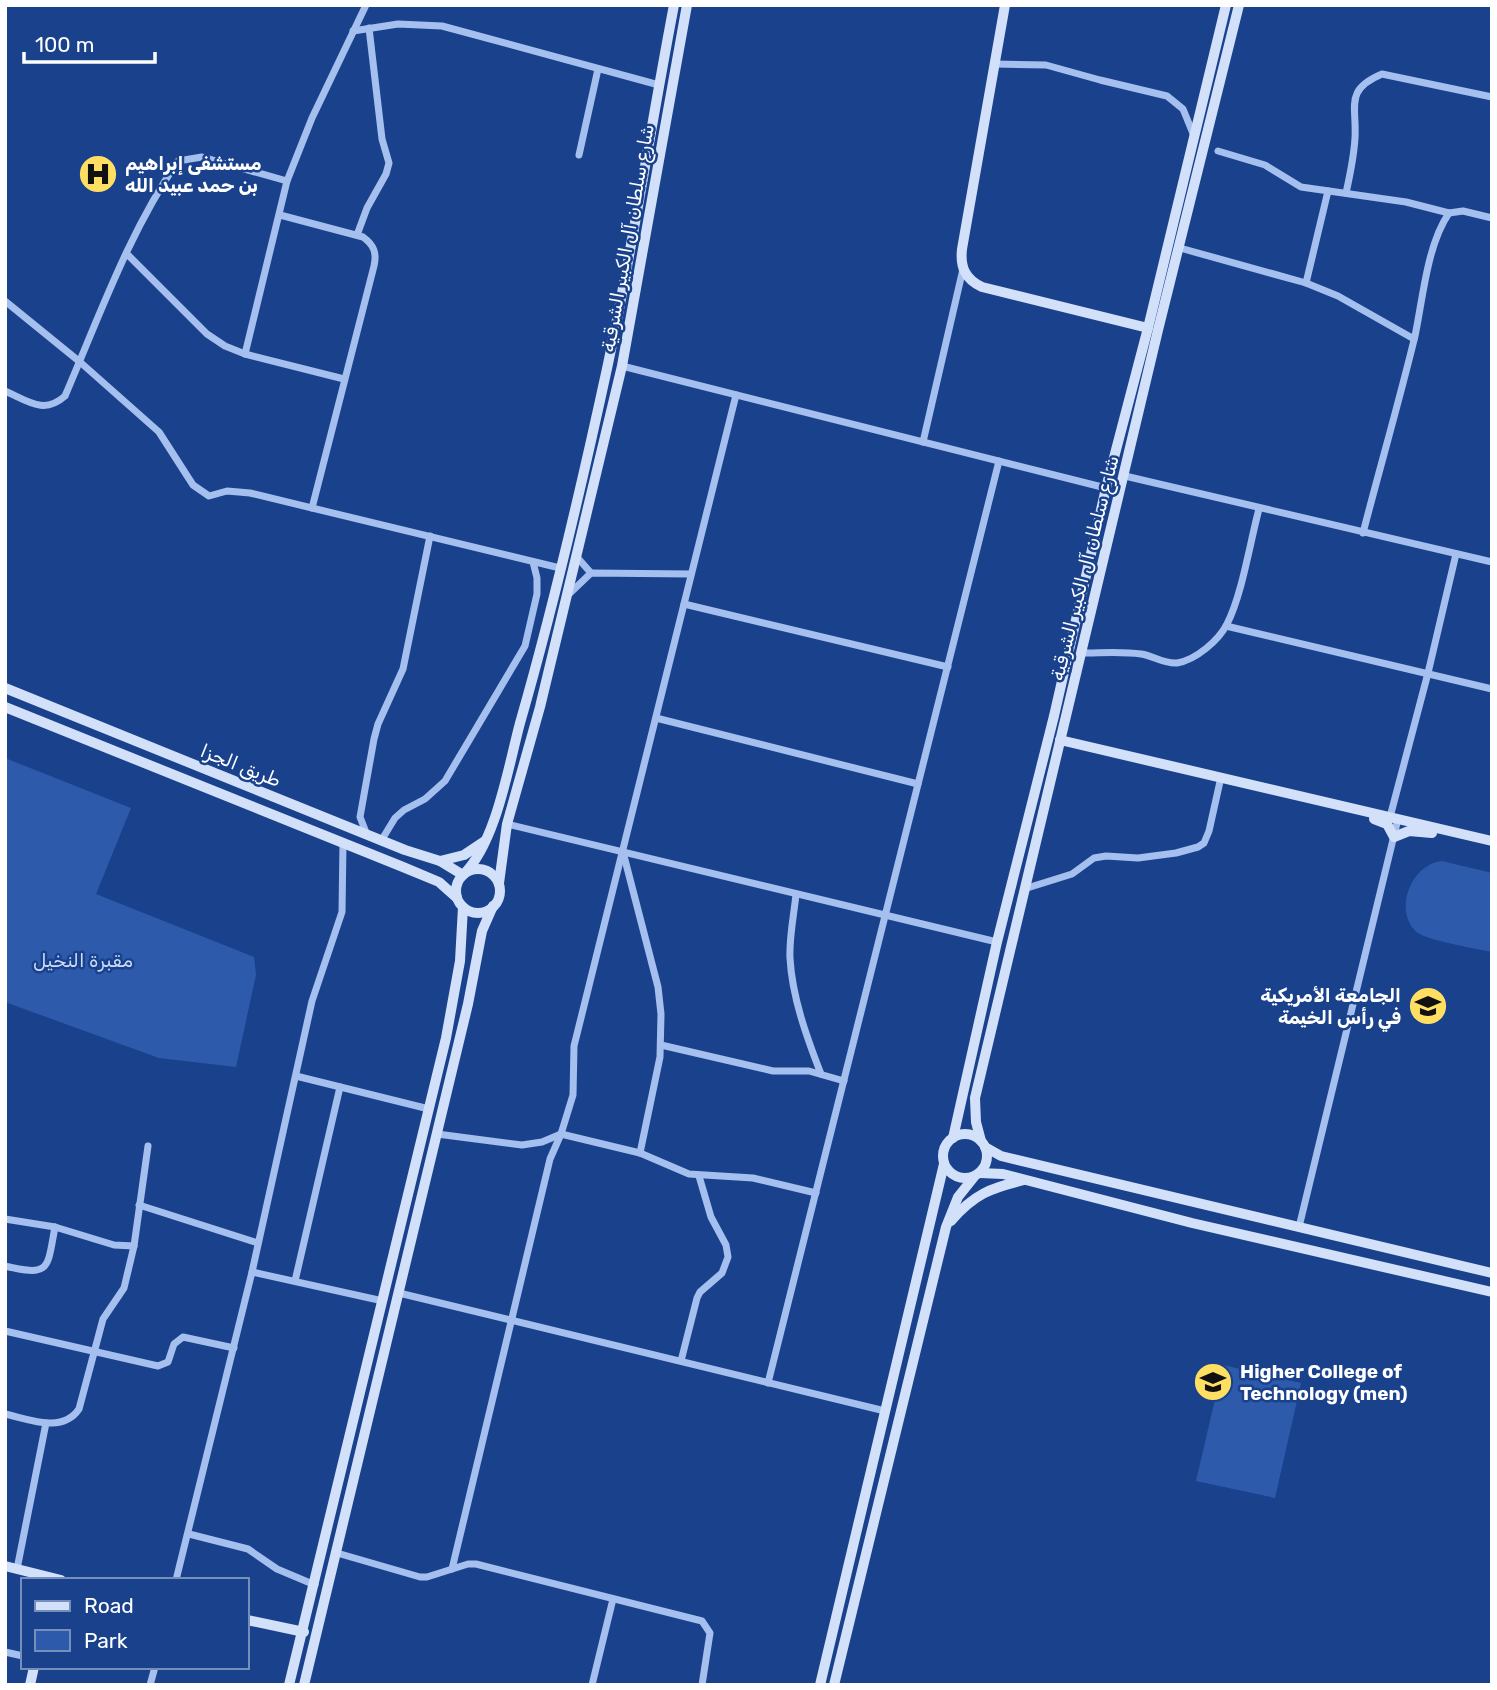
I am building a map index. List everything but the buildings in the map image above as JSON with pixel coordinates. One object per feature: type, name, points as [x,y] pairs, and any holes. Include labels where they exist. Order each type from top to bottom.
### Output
[{"type":"main road","name":"شارع سلطان آل الكبير الشرقية","points":[[464,875],[474,864],[488,839],[532,683],[560,568],[608,362],[674,5]]},
{"type":"main road","name":"شارع سلطان آل الكبير الشرقية","points":[[499,883],[507,824],[540,707],[622,366],[687,5]]},
{"type":"main road","points":[[1005,5],[962,249],[963,269],[973,283],[982,287],[1148,328]]},
{"type":"main road","name":"شارع سلطان آل الكبير الشرقية","points":[[953,1138],[1106,488],[1148,328],[1226,5]]},
{"type":"main road","name":"شارع سلطان آل الكبير الشرقية","points":[[983,1144],[976,1122],[975,1098],[1158,330],[1239,5]]},
{"type":"main road","name":"طريق الجزا","points":[[5,688],[381,841],[440,862],[464,875]]},
{"type":"main road","name":"طريق الجزا","points":[[5,707],[439,883],[460,902]]},
{"type":"main road","points":[[1060,740],[1492,841]]},
{"type":"main road","points":[[118,752],[194,780],[202,778],[199,767]]},
{"type":"main road","points":[[1349,807],[1363,816],[1384,821],[1390,826],[1394,837],[1414,830],[1444,836],[1463,834]]},
{"type":"main road","points":[[440,862],[464,855],[488,839]]},
{"type":"main road","points":[[289,1685],[429,1109],[460,961],[460,902],[457,886],[471,870],[485,870],[499,883],[499,898],[482,931],[468,1004],[304,1685]]},
{"type":"main road","points":[[460,902],[479,912],[493,906]]},
{"type":"main road","points":[[820,1685],[944,1164],[944,1149],[953,1138],[968,1135],[1001,1156],[1492,1273]]},
{"type":"main road","points":[[834,1685],[946,1227],[958,1197],[987,1161],[983,1144]]},
{"type":"main road","points":[[944,1164],[960,1178],[1003,1174],[1200,1225],[1492,1292]]},
{"type":"main road","points":[[946,1227],[963,1207],[979,1195],[995,1187],[1026,1180]]},
{"type":"main road","points":[[5,1566],[53,1578]]},
{"type":"main road","points":[[248,1620],[304,1632]]},
{"type":"street","points":[[245,354],[287,181],[312,118],[366,5]]},
{"type":"street","points":[[353,31],[413,23],[442,26],[659,85]]},
{"type":"street","points":[[356,235],[389,163],[382,139],[369,29]]},
{"type":"street","points":[[995,64],[1046,65],[1167,96],[1183,108],[1194,136]]},
{"type":"street","points":[[579,155],[598,69]]},
{"type":"street","points":[[1346,193],[1355,135],[1354,101],[1357,91],[1367,80],[1382,74],[1492,97]]},
{"type":"street","points":[[1218,151],[1265,165],[1301,187],[1406,202],[1450,213],[1464,211],[1492,218]]},
{"type":"street","points":[[5,391],[38,405],[49,406],[65,396],[127,254],[164,180],[178,161],[202,158],[287,181]]},
{"type":"street","points":[[1306,283],[1328,191]]},
{"type":"street","points":[[1363,533],[1414,339],[1435,243],[1441,226],[1450,213]]},
{"type":"street","points":[[280,215],[356,235],[369,241],[376,260],[312,508]]},
{"type":"street","points":[[1180,248],[1306,283],[1338,296],[1414,339]]},
{"type":"street","points":[[127,254],[207,334],[225,346],[245,354],[344,379]]},
{"type":"street","points":[[923,442],[963,269]]},
{"type":"street","points":[[5,302],[80,362],[159,432],[193,485],[209,496],[237,491],[560,568]]},
{"type":"street","points":[[622,366],[1106,488]]},
{"type":"street","points":[[452,1569],[550,1159],[573,1095],[574,1045],[736,394]]},
{"type":"street","points":[[768,1383],[999,461]]},
{"type":"street","points":[[1125,476],[1492,562]]},
{"type":"street","points":[[1082,653],[1141,654],[1163,662],[1177,663],[1202,652],[1226,626],[1259,509]]},
{"type":"street","points":[[367,835],[360,817],[378,724],[400,679],[430,536]]},
{"type":"street","points":[[1300,1227],[1394,837],[1394,818],[1456,554]]},
{"type":"street","points":[[576,556],[591,573]]},
{"type":"street","points":[[381,841],[395,818],[425,799],[444,781],[525,646],[537,587],[533,562]]},
{"type":"street","points":[[567,596],[591,573],[691,574]]},
{"type":"street","points":[[684,604],[948,667]]},
{"type":"street","points":[[1226,626],[1492,689]]},
{"type":"street","points":[[656,718],[918,784]]},
{"type":"street","points":[[1024,889],[1072,874],[1089,860],[1100,856],[1138,858],[1198,847],[1204,843],[1209,831],[1221,777]]},
{"type":"street","points":[[345,826],[360,817]]},
{"type":"street","points":[[507,824],[998,942]]},
{"type":"street","points":[[177,1578],[252,1272],[312,1001],[342,912],[343,843]]},
{"type":"street","points":[[623,852],[658,987],[661,1045],[640,1153]]},
{"type":"street","points":[[796,894],[790,942],[792,975],[802,1019],[821,1074]]},
{"type":"street","points":[[661,1045],[773,1071],[809,1071],[844,1081]]},
{"type":"street","points":[[296,1076],[429,1109]]},
{"type":"street","points":[[295,1281],[340,1087]]},
{"type":"street","points":[[437,1134],[523,1145],[542,1142],[561,1134],[640,1153],[678,1171],[699,1176],[753,1178],[816,1193]]},
{"type":"street","points":[[5,1414],[46,1423],[62,1423],[74,1415],[81,1401],[103,1319],[124,1288],[134,1247],[148,1146]]},
{"type":"street","points":[[681,1362],[696,1298],[722,1273],[728,1257],[726,1245],[711,1217],[699,1176]]},
{"type":"street","points":[[139,1205],[258,1243]]},
{"type":"street","points":[[5,1219],[55,1227],[114,1245],[134,1247]]},
{"type":"street","points":[[5,1266],[32,1272],[41,1269],[49,1261],[55,1227]]},
{"type":"street","points":[[252,1272],[383,1301]]},
{"type":"street","points":[[399,1293],[885,1411]]},
{"type":"street","points":[[5,1331],[158,1366],[168,1362],[174,1344],[183,1337],[234,1348]]},
{"type":"street","points":[[17,1569],[46,1423]]},
{"type":"street","points":[[189,1534],[239,1545],[277,1569],[315,1585]]},
{"type":"street","points":[[337,1553],[420,1577],[476,1564],[702,1621],[708,1627],[710,1638],[702,1685]]},
{"type":"street","points":[[593,1685],[613,1599]]},
{"type":"green space","name":"مقبرة النخيل","points":[[5,758],[131,808],[96,894],[254,957],[256,975],[236,1067],[159,1058],[5,1002]]},
{"type":"green space","points":[[1442,861],[1492,873],[1492,952],[1431,938],[1418,933],[1410,924],[1406,902],[1414,880],[1431,864]]},
{"type":"green space","points":[[1223,1365],[1301,1383],[1275,1498],[1196,1481]]},
{"type":"place","name":"مستشفى إبراهيم بن حمد عبيد الله","points":[[98,174]]},
{"type":"place","name":"الجامعة الأمريكية في رأس الخيمة","points":[[1428,1006]]},
{"type":"place","name":"Higher College of Technology (men)","points":[[1213,1382]]}]
